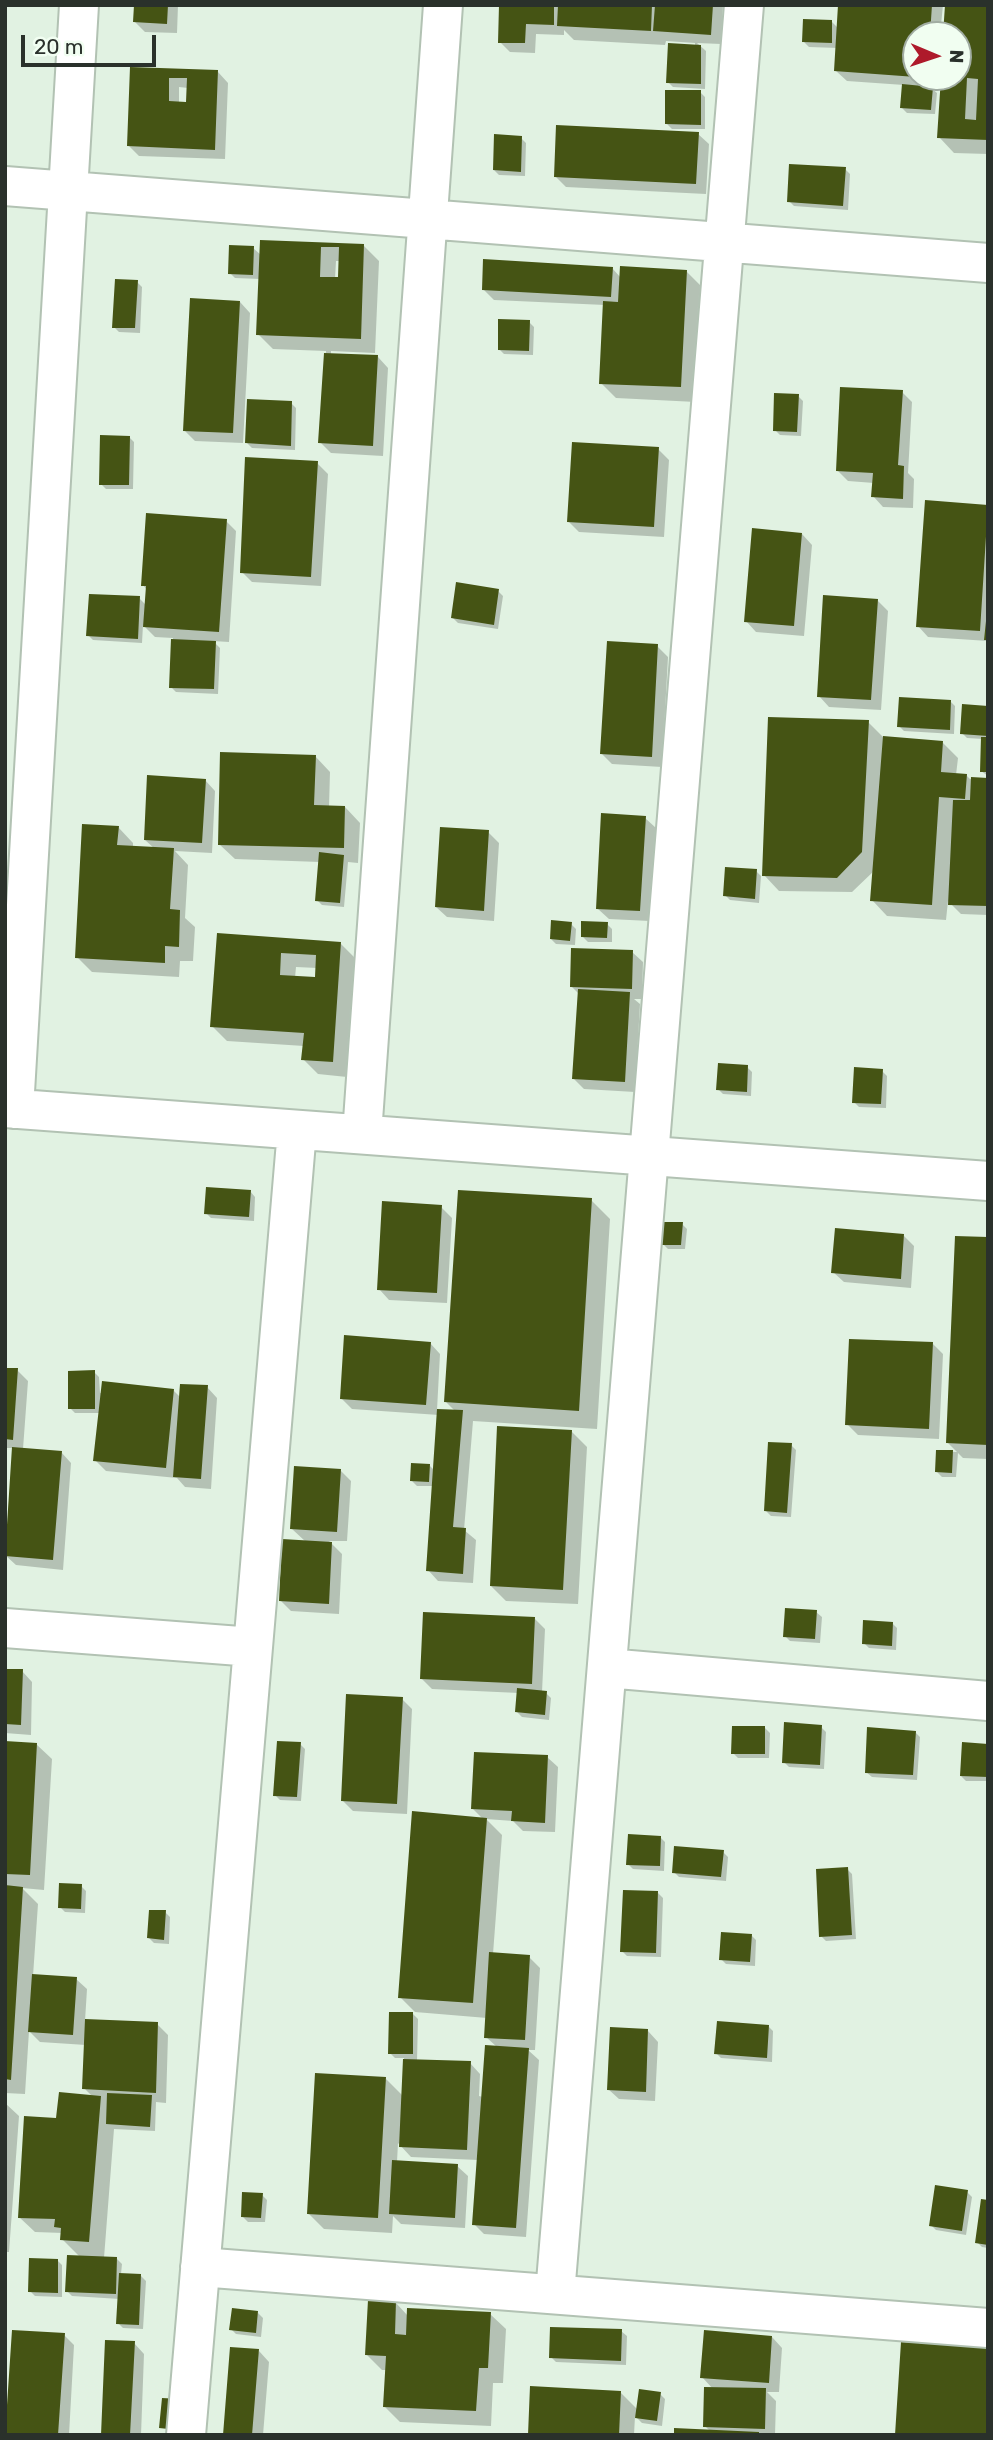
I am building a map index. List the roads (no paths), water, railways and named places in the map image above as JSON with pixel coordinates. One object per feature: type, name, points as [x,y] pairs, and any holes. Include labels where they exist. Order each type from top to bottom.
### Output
[{"type":"street","points":[[79,5],[9,1108],[988,1181]]},
{"type":"street","points":[[362,1134],[443,5]]},
{"type":"street","points":[[555,2294],[744,5]]},
{"type":"street","points":[[5,186],[988,262]]},
{"type":"street","points":[[186,2435],[297,1130]]},
{"type":"street","points":[[5,1628],[253,1647]]},
{"type":"street","points":[[607,1668],[988,1701]]},
{"type":"street","points":[[200,2267],[988,2329]]}]
